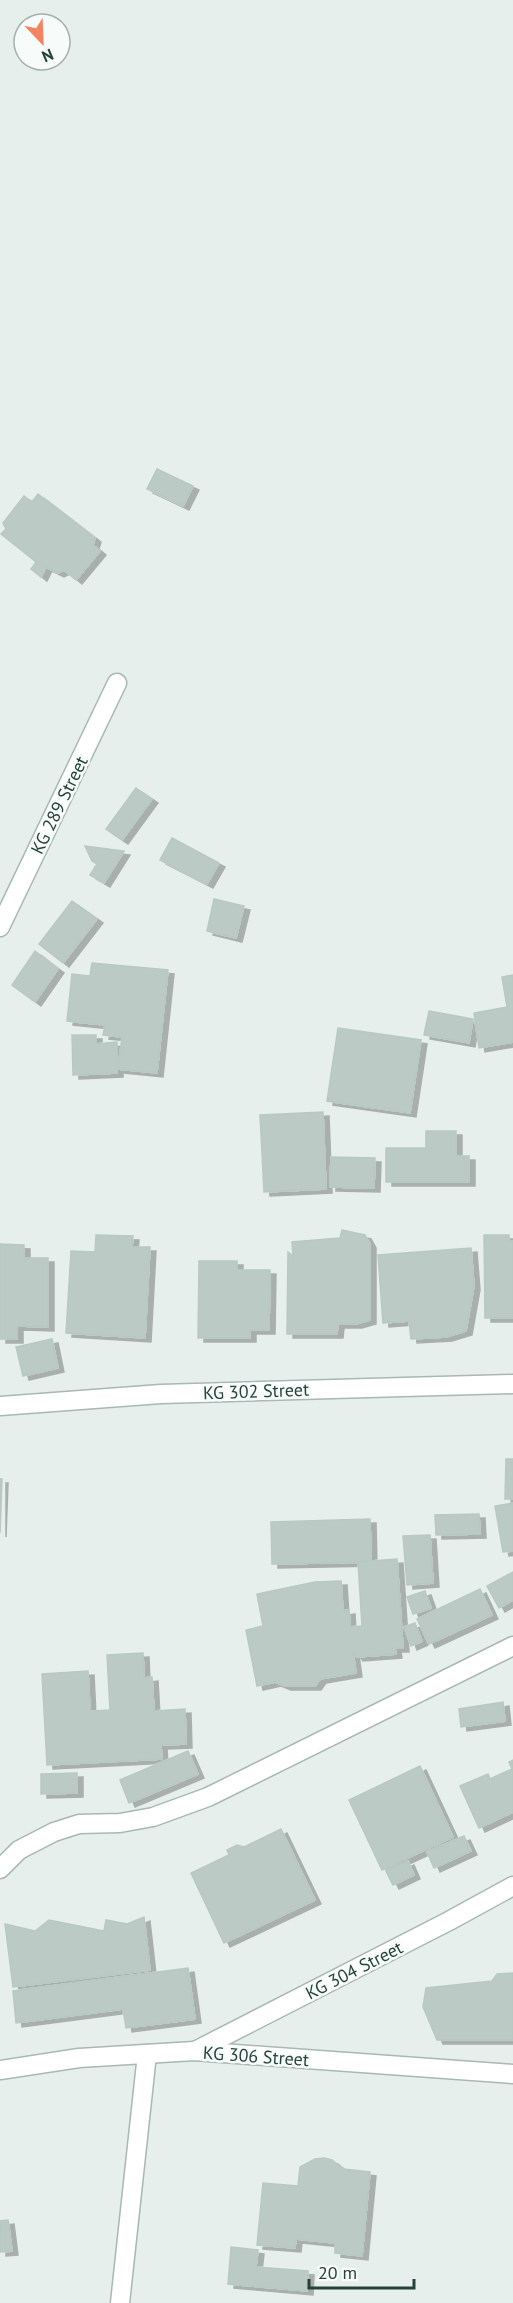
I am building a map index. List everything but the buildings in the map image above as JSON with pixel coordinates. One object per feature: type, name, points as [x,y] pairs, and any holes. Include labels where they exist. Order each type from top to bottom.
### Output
[{"type":"street","name":"KG 289 Street","points":[[0,927],[117,683]]},
{"type":"street","name":"KG 302 Street","points":[[0,1406],[161,1394],[513,1384]]},
{"type":"street","points":[[0,1869],[19,1850],[54,1832],[79,1824],[120,1823],[153,1817],[208,1797],[513,1646]]},
{"type":"street","name":"KG 304 Street","points":[[194,2051],[449,1922],[513,1886]]},
{"type":"street","name":"KG 306 Street","points":[[0,2070],[80,2058],[194,2051],[513,2074]]},
{"type":"street","points":[[120,2303],[147,2054]]}]
